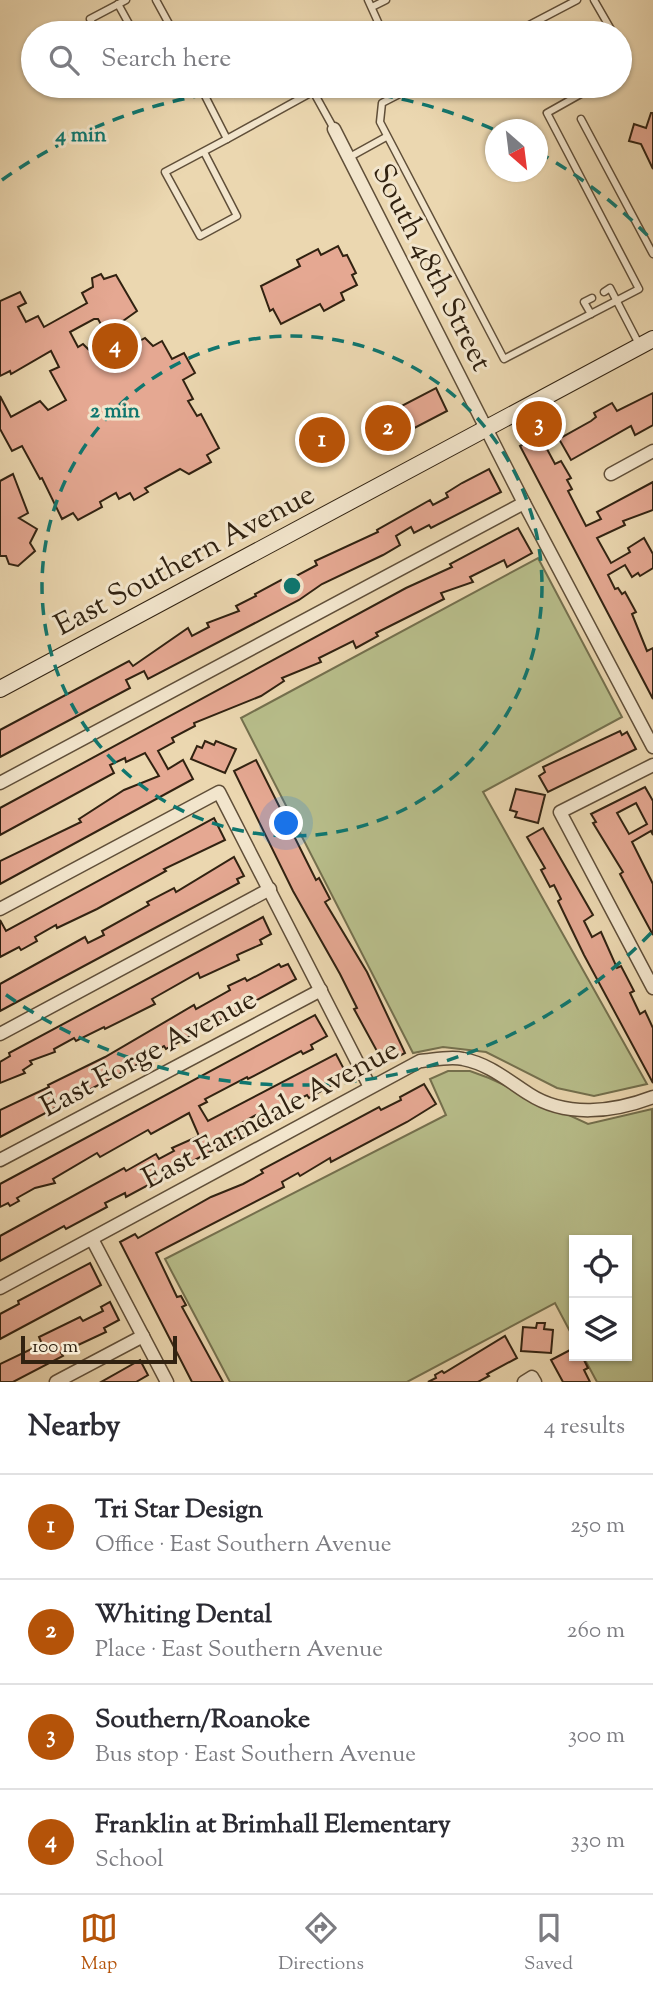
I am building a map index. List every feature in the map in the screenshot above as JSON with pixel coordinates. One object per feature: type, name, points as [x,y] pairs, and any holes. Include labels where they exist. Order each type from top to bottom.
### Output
[{"type":"main road","name":"East Southern Avenue","points":[[0,689],[647,342]]},
{"type":"street","name":"South 48th Street","points":[[334,129],[524,503],[653,747]]},
{"type":"street","points":[[611,474],[653,451]]},
{"type":"street","points":[[0,783],[524,503]]},
{"type":"street","points":[[653,765],[560,812],[653,988]]},
{"type":"street","points":[[0,908],[219,792],[370,1087]]},
{"type":"street","points":[[0,1034],[270,889]]},
{"type":"street","name":"East Forge Avenue","points":[[0,1160],[321,990]]},
{"type":"street","name":"East Farmdale Avenue","points":[[0,1288],[420,1061],[461,1058],[493,1069],[532,1096],[578,1111],[628,1106],[653,1097]]},
{"type":"street","points":[[92,1239],[167,1382]]},
{"type":"street","points":[[56,1382],[143,1336]]},
{"type":"lane","points":[[91,21],[90,19],[126,0]]},
{"type":"lane","points":[[156,0],[167,21]]},
{"type":"lane","points":[[368,0],[378,21]]},
{"type":"lane","points":[[372,7],[386,0]]},
{"type":"lane","points":[[537,21],[577,0]]},
{"type":"lane","points":[[594,0],[606,21]]},
{"type":"lane","points":[[118,4],[127,21]]},
{"type":"lane","points":[[206,98],[227,139]]},
{"type":"lane","points":[[204,152],[237,216],[200,236],[165,172],[300,98]]},
{"type":"lane","points":[[317,98],[334,129]]},
{"type":"lane","points":[[392,98],[382,103],[380,122],[386,137],[504,359],[639,289],[547,113],[574,98]]},
{"type":"lane","points":[[581,119],[653,254]]},
{"type":"lane","points":[[348,158],[386,137]]},
{"type":"lane","points":[[604,292],[610,288],[647,342]]},
{"type":"lane","points":[[591,314],[584,302],[592,298]]},
{"type":"green space","points":[[538,558],[622,717],[483,792],[647,1084],[594,1096],[557,1088],[486,1052],[443,1047],[413,1053],[241,718]]},
{"type":"green space","points":[[448,1071],[470,1071],[588,1124],[652,1109],[653,1382],[597,1382],[586,1361],[632,1361],[632,1235],[569,1235],[569,1330],[555,1303],[407,1382],[230,1382],[165,1259],[446,1115],[430,1079]]},
{"type":"building","points":[[651,113],[653,169],[641,144],[629,141],[634,124],[646,128]]},
{"type":"building","points":[[338,246],[343,256],[347,255],[356,273],[352,275],[357,285],[341,293],[344,300],[324,311],[320,304],[281,324],[273,309],[270,311],[261,286],[300,266],[297,260],[318,249],[321,255]]},
{"type":"building","points":[[101,274],[104,279],[116,275],[137,311],[106,333],[98,319],[70,332],[78,347],[83,344],[89,350],[98,345],[110,367],[126,358],[122,351],[145,338],[153,346],[162,341],[172,359],[184,353],[195,373],[183,380],[193,399],[188,401],[197,416],[201,414],[219,448],[207,455],[211,462],[189,474],[180,469],[145,488],[148,492],[134,500],[130,493],[119,499],[116,493],[100,502],[102,507],[78,520],[73,513],[62,519],[42,478],[40,479],[22,446],[12,451],[0,429],[0,396],[11,417],[40,401],[48,410],[66,400],[50,371],[59,367],[51,351],[11,374],[10,371],[0,376],[0,301],[20,292],[26,303],[18,307],[26,322],[38,316],[44,327],[87,303],[82,293],[93,287],[92,278]]},
{"type":"building","points":[[436,388],[447,411],[378,447],[367,424]]},
{"type":"building","points":[[653,393],[653,425],[635,435],[631,426],[571,460],[559,439],[591,421],[596,417],[594,413],[612,403],[617,411]]},
{"type":"building","points":[[326,420],[341,448],[318,460],[303,432]]},
{"type":"building","points":[[540,436],[555,464],[561,461],[571,478],[567,480],[572,489],[568,491],[586,526],[601,519],[597,512],[653,482],[653,510],[623,521],[625,525],[597,538],[611,563],[630,552],[628,548],[644,538],[653,554],[653,568],[640,576],[638,573],[632,577],[625,565],[608,575],[615,589],[618,588],[622,594],[625,592],[636,612],[632,614],[647,651],[653,648],[653,699],[520,446]]},
{"type":"building","points":[[489,469],[501,492],[431,528],[429,525],[414,533],[411,527],[396,536],[400,545],[383,555],[322,584],[299,600],[148,679],[144,671],[126,680],[130,688],[0,757],[0,730],[129,661],[133,666],[188,628],[192,636],[209,627],[207,623],[239,611],[236,606],[256,596],[255,594],[317,565],[315,561],[378,532],[377,530],[430,500],[433,505],[448,497],[446,493]]},
{"type":"building","points":[[13,474],[28,513],[19,518],[37,529],[30,543],[35,551],[18,566],[9,564],[6,556],[0,556],[0,481]]},
{"type":"building","points":[[518,528],[532,553],[507,567],[504,560],[470,577],[473,582],[441,593],[444,599],[376,633],[378,636],[356,648],[353,641],[319,658],[321,662],[282,678],[284,681],[261,696],[194,723],[195,726],[172,738],[174,742],[158,751],[168,769],[183,760],[193,779],[0,884],[0,861],[81,822],[79,819],[124,790],[159,776],[145,753],[126,762],[125,758],[110,765],[114,773],[0,835],[0,808],[406,588],[452,567],[450,564]]},
{"type":"building","points":[[620,731],[622,735],[627,732],[636,749],[548,792],[539,776],[545,772],[543,767]]},
{"type":"building","points":[[205,741],[214,745],[216,741],[236,749],[225,773],[191,759],[197,746],[202,748]]},
{"type":"building","points":[[256,760],[316,880],[319,878],[330,899],[325,902],[367,972],[405,1053],[384,1064],[354,1009],[357,1008],[340,974],[293,891],[234,771]]},
{"type":"building","points":[[645,787],[653,801],[653,835],[651,831],[632,842],[653,884],[653,935],[620,874],[623,872],[593,823],[596,822],[591,814]],"holes":[[[636,803],[647,824],[629,834],[617,813]]]},
{"type":"building","points":[[516,789],[545,795],[538,823],[515,817],[517,812],[510,810]]},
{"type":"building","points":[[214,818],[225,840],[164,869],[166,871],[97,909],[57,928],[56,925],[35,937],[37,941],[21,950],[19,947],[0,957],[0,920],[6,931]]},
{"type":"building","points":[[543,828],[593,915],[584,921],[592,937],[601,932],[617,968],[621,966],[634,991],[630,993],[640,1014],[645,1011],[653,1028],[653,1083],[584,955],[558,901],[561,899],[554,885],[550,887],[541,870],[545,868],[527,837]]},
{"type":"building","points":[[234,857],[244,876],[237,879],[239,883],[0,1011],[0,984],[85,937],[88,943],[104,935],[102,931],[149,905],[147,902],[174,888],[176,892]]},
{"type":"building","points":[[263,917],[271,934],[260,940],[262,944],[237,955],[239,960],[200,978],[198,973],[152,999],[155,1004],[105,1029],[104,1027],[76,1041],[74,1038],[54,1049],[55,1052],[30,1061],[32,1064],[23,1070],[25,1073],[0,1083],[0,1062],[10,1056],[9,1053]]},
{"type":"building","points":[[279,964],[281,967],[288,964],[296,979],[166,1049],[164,1046],[144,1057],[146,1060],[0,1137],[0,1110],[105,1057],[194,1005],[196,1009],[230,990],[228,986],[245,978],[247,981]]},
{"type":"building","points":[[315,1015],[327,1036],[311,1045],[313,1049],[303,1054],[301,1051],[248,1079],[247,1077],[205,1099],[207,1102],[199,1106],[208,1121],[336,1054],[346,1073],[339,1077],[341,1080],[309,1098],[307,1095],[285,1106],[260,1122],[256,1115],[240,1124],[245,1133],[126,1197],[125,1193],[105,1203],[107,1207],[66,1229],[64,1226],[0,1261],[0,1236],[124,1168],[126,1171],[156,1154],[159,1159],[174,1151],[172,1148],[199,1136],[189,1113],[151,1134],[148,1130],[100,1157],[97,1153],[53,1179],[55,1183],[35,1188],[17,1198],[19,1201],[10,1206],[8,1203],[0,1207],[0,1184]]},
{"type":"building","points":[[424,1084],[436,1104],[331,1162],[330,1158],[300,1176],[298,1173],[282,1182],[284,1187],[156,1253],[177,1297],[181,1296],[186,1305],[182,1307],[223,1382],[192,1382],[120,1242],[135,1234],[138,1238],[211,1197],[243,1184],[263,1173],[261,1170],[379,1107],[381,1110],[401,1100],[400,1097]]},
{"type":"building","points":[[90,1263],[101,1285],[0,1339],[0,1314],[19,1304],[18,1301]]},
{"type":"building","points":[[110,1302],[119,1320],[104,1328],[106,1332],[61,1353],[63,1356],[13,1382],[0,1382],[0,1364],[42,1344],[39,1337],[80,1317],[83,1321],[103,1311],[101,1307]]},
{"type":"building","points":[[537,1323],[545,1323],[544,1329],[553,1330],[551,1353],[521,1351],[523,1327],[536,1328]]},
{"type":"building","points":[[505,1336],[517,1358],[487,1374],[489,1376],[478,1382],[428,1382],[436,1378],[435,1375],[442,1371],[444,1373]]},
{"type":"building","points":[[569,1351],[569,1361],[584,1361],[588,1368],[584,1370],[590,1382],[563,1382],[551,1360]]},
{"type":"building","points":[[140,1360],[148,1375],[136,1382],[101,1382]]},
{"type":"place","name":"Franklin at Brimhall Elementary","points":[[115,346]]},
{"type":"place","name":"Southern/Roanoke","points":[[539,424]]},
{"type":"place","name":"Whiting Dental","points":[[388,428]]},
{"type":"place","name":"Tri Star Design","points":[[322,440]]}]
